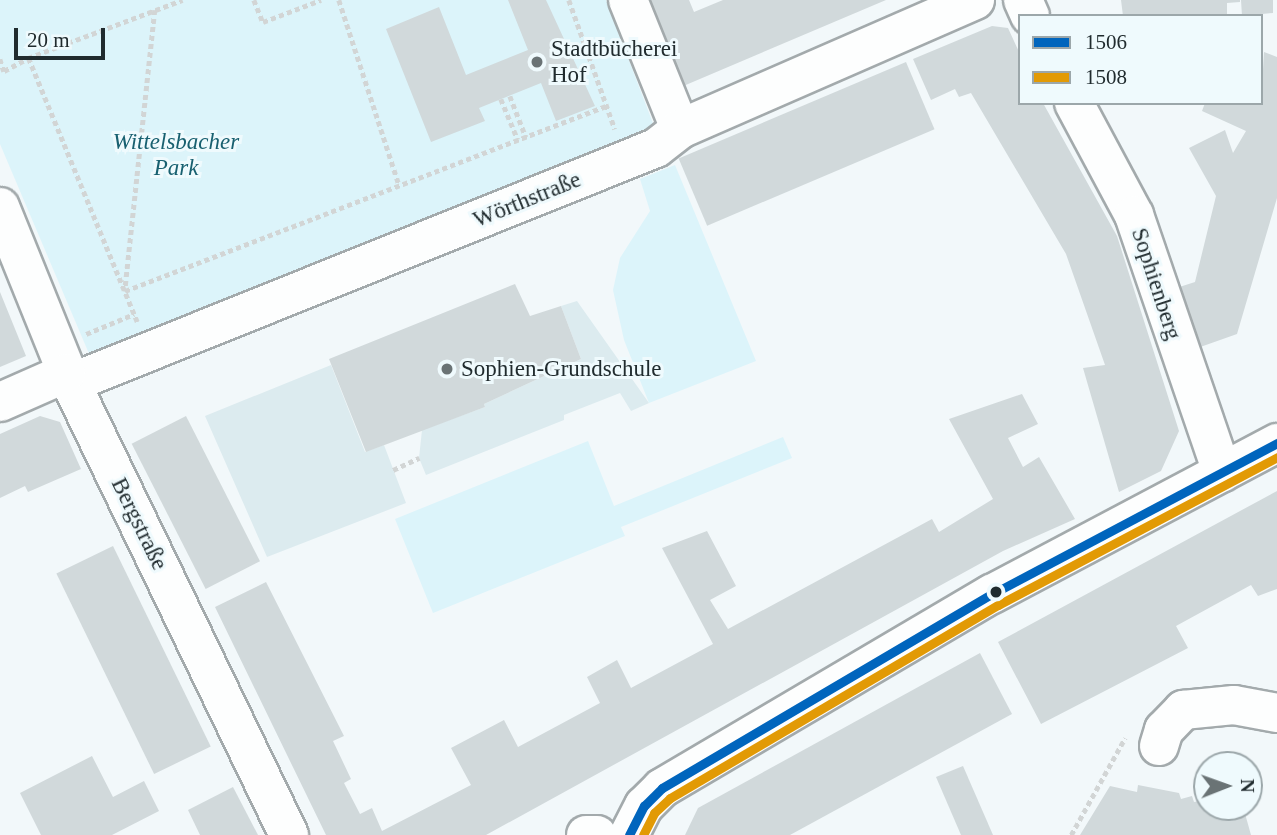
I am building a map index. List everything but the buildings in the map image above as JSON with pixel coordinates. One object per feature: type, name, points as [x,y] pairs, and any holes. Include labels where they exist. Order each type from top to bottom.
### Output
[{"type":"street","points":[[628,0],[680,129]]},
{"type":"street","name":"Wörthstraße","points":[[0,402],[65,368],[149,353],[656,148],[680,129],[975,0]]},
{"type":"street","name":"Sophienberg","points":[[1075,105],[1134,215],[1222,472]]},
{"type":"street","name":"Bergstraße","points":[[0,207],[65,368],[289,835]]},
{"type":"street","points":[[629,835],[644,806],[662,788],[992,594],[1277,443]]},
{"type":"street","points":[[1146,735],[1164,730],[1183,710],[1234,705],[1277,713]]},
{"type":"street","points":[[586,835],[597,835]]},
{"type":"path","points":[[0,60],[4,71],[28,58],[182,0]]},
{"type":"path","points":[[254,0],[263,22],[321,0]]},
{"type":"path","points":[[339,0],[399,186]]},
{"type":"path","points":[[569,0],[626,160]]},
{"type":"path","points":[[125,292],[155,10]]},
{"type":"path","points":[[28,58],[149,353]]},
{"type":"path","points":[[510,96],[526,136]]},
{"type":"path","points":[[501,99],[518,140]]},
{"type":"path","points":[[125,292],[606,106]]},
{"type":"path","points":[[65,368],[134,314]]},
{"type":"path","points":[[393,470],[419,458]]},
{"type":"path","points":[[1071,835],[1146,735]]},
{"type":"shaded area","points":[[577,301],[649,403],[631,411],[620,393],[564,415],[564,420],[426,475],[419,458],[422,430],[485,407],[484,404],[581,359],[561,306]]},
{"type":"shaded area","points":[[331,365],[365,452],[384,445],[406,503],[267,557],[205,416]]},
{"type":"green space","name":"Wittelsbacher Park","points":[[0,0],[606,0],[654,126],[90,356],[0,144]]},
{"type":"green space","points":[[675,165],[756,361],[649,403],[624,340],[613,290],[620,258],[650,211],[640,179]]},
{"type":"green space","points":[[783,437],[792,458],[621,527],[625,536],[433,613],[395,519],[588,441],[614,506]]},
{"type":"transit line","name":"1506","points":[[629,835],[644,806],[662,788],[992,594],[1277,443]]},
{"type":"transit line","name":"1508","points":[[643,835],[654,813],[670,798],[998,605],[1277,457]]},
{"type":"place","name":"Stadtbücherei Hof","points":[[537,62]]},
{"type":"place","name":"Sophien-Grundschule","points":[[447,369]]}]
